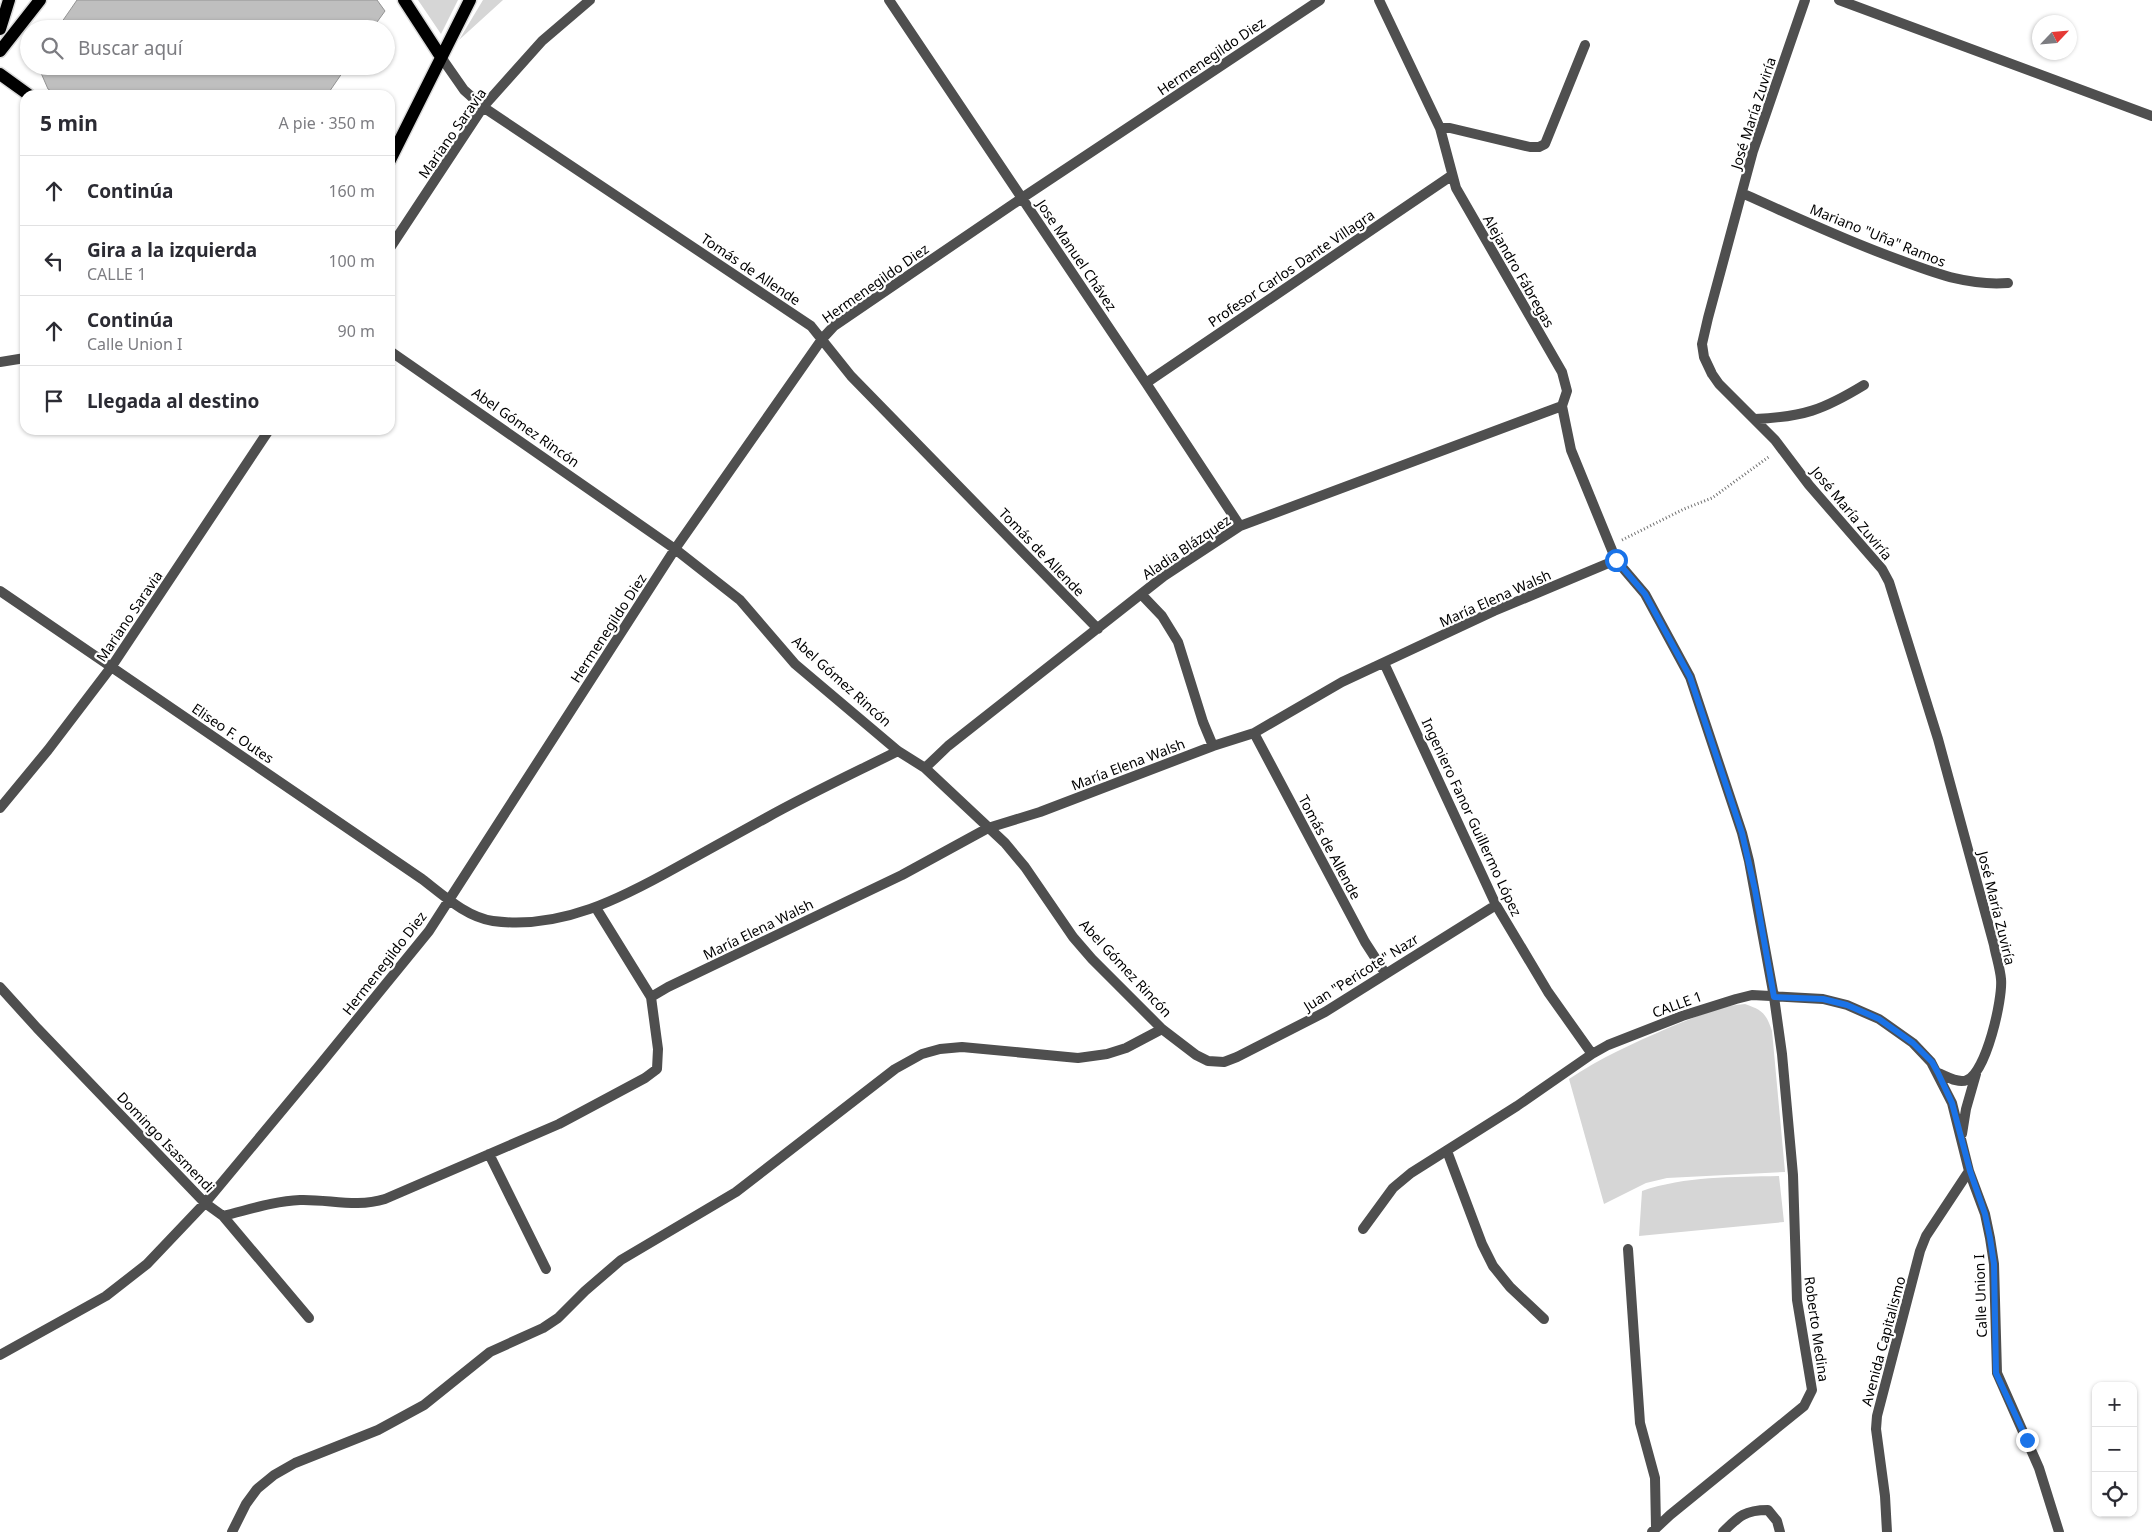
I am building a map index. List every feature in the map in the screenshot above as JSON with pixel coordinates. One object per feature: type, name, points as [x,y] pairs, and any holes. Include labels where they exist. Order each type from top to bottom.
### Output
[{"type":"main road","points":[[0,29],[9,0]]},
{"type":"main road","points":[[24,20],[40,0]]},
{"type":"main road","points":[[404,0],[441,57]]},
{"type":"main road","points":[[395,150],[470,0]]},
{"type":"main road","points":[[0,51],[20,26]]},
{"type":"main road","points":[[0,74],[22,90]]},
{"type":"street","name":"Mariano Saravia","points":[[395,240],[483,107],[542,41],[590,0]]},
{"type":"street","name":"Jose Manuel Chávez","points":[[889,0],[1240,526]]},
{"type":"street","name":"Hermenegildo Diez","points":[[0,1355],[69,1318],[129,1279],[165,1246],[205,1203],[429,930],[675,549],[822,339],[834,326],[1022,198],[1320,0]]},
{"type":"street","name":"Alejandro Fábregas","points":[[1379,0],[1440,128],[1456,188],[1562,372],[1567,390],[1562,406],[1571,450],[1616,560]]},
{"type":"street","name":"José María Zuviría","points":[[1806,0],[1753,151],[1702,344],[1704,357],[1719,384],[1755,419],[1782,450],[1809,485],[1882,569],[1889,582],[1938,739],[1994,945],[2001,979],[2001,1000],[1997,1020],[1976,1074],[1966,1109],[1961,1139]]},
{"type":"street","points":[[1839,0],[2152,116]]},
{"type":"street","points":[[1440,128],[1450,128],[1530,147],[1539,147],[1545,144],[1585,45]]},
{"type":"street","name":"Tomás de Allende","points":[[441,57],[464,90],[483,107],[811,326],[851,376],[1098,629]]},
{"type":"street","name":"Profesor Carlos Dante Villagra","points":[[1146,383],[1452,176]]},
{"type":"street","name":"Mariano \"Uña\" Ramos","points":[[1742,193],[1862,246],[1945,276],[1986,284],[2008,283]]},
{"type":"street","name":"Abel Gómez Rincón","points":[[395,354],[675,549],[740,600],[795,664],[898,751],[925,768],[1005,843],[1092,959],[1162,1029],[1188,1050],[1208,1061]]},
{"type":"street","points":[[0,362],[20,359]]},
{"type":"street","points":[[1755,419],[1788,418],[1811,412],[1835,403],[1864,385]]},
{"type":"street","name":"Aladia Blázquez","points":[[925,768],[948,746],[1164,576],[1240,526],[1562,406]]},
{"type":"street","name":"Mariano Saravia","points":[[0,808],[48,750],[112,666],[266,435]]},
{"type":"street","name":"María Elena Walsh","points":[[652,997],[668,987],[902,875],[988,828],[1040,812],[1214,746],[1254,733],[1342,682],[1494,612],[1616,560]]},
{"type":"street","name":"Roberto Medina","points":[[1616,560],[1645,594],[1690,677],[1742,833],[1755,890],[1782,1054],[1793,1174],[1797,1300],[1812,1390],[1804,1406],[1654,1530]]},
{"type":"street","name":"Eliseo F. Outes","points":[[0,591],[112,666],[449,900],[468,912],[492,920],[524,923],[596,908],[642,887],[796,802],[898,751]]},
{"type":"street","points":[[1141,594],[1162,616],[1178,642],[1203,722],[1214,746]]},
{"type":"street","name":"Ingeniero Fanor Guillermo López","points":[[1384,663],[1496,905],[1548,992],[1592,1054]]},
{"type":"street","name":"Tomás de Allende","points":[[1254,733],[1365,942],[1385,973]]},
{"type":"street","name":"Juan \"Pericote\" Nazr","points":[[1208,1061],[1224,1062],[1325,1012],[1360,992],[1385,973],[1496,905]]},
{"type":"street","points":[[223,1216],[292,1201],[369,1204],[385,1199],[559,1124],[645,1078],[657,1069],[658,1049],[652,997],[596,908]]},
{"type":"street","name":"Domingo Isasmendi","points":[[0,987],[36,1028],[205,1203],[223,1216],[310,1318]]},
{"type":"street","name":"CALLE 1","points":[[1363,1229],[1393,1188],[1411,1173],[1592,1054],[1608,1045],[1682,1016],[1736,998],[1752,995],[1823,999],[1847,1005],[1879,1019],[1913,1043],[1932,1062],[1952,1103],[1970,1171]]},
{"type":"street","points":[[232,1532],[246,1504],[257,1490],[274,1475],[295,1463],[378,1430],[424,1405],[490,1352],[544,1328],[558,1318],[585,1291],[621,1260],[736,1192],[895,1069],[922,1054],[940,1049],[962,1047],[1078,1058],[1107,1054],[1126,1048],[1162,1029]]},
{"type":"street","points":[[1938,1073],[1961,1081],[1968,1080],[1976,1074]]},
{"type":"street","points":[[1447,1151],[1482,1244],[1493,1266],[1510,1287],[1544,1319]]},
{"type":"street","points":[[489,1154],[546,1269]]},
{"type":"street","name":"Avenida Capitalismo","points":[[1887,1532],[1886,1496],[1876,1429],[1882,1396],[1920,1251],[1926,1236],[1970,1171]]},
{"type":"street","name":"Calle Union I","points":[[1970,1171],[1985,1214],[1994,1264],[1996,1373],[2039,1468],[2059,1532]]},
{"type":"street","points":[[1628,1249],[1640,1424],[1655,1478],[1654,1530]]},
{"type":"street","points":[[1723,1532],[1739,1516],[1752,1510],[1768,1510],[1777,1521],[1780,1532]]},
{"type":"path","points":[[1610,545],[1684,509],[1712,498],[1769,456],[1782,450]]},
{"type":"shaded area","points":[[418,0],[458,0],[441,34]]},
{"type":"shaded area","points":[[483,0],[503,0],[459,40]]},
{"type":"shaded area","points":[[1745,1004],[1763,1013],[1772,1031],[1785,1172],[1667,1178],[1646,1183],[1604,1204],[1569,1079],[1630,1045],[1668,1028],[1715,1010]]},
{"type":"shaded area","points":[[1779,1176],[1784,1222],[1639,1236],[1642,1191],[1675,1182],[1692,1180]]},
{"type":"building","points":[[77,0],[377,0],[385,11],[378,20],[63,20]]},
{"type":"building","points":[[42,75],[341,75],[330,90],[48,89]]},
{"type":"route","points":[[1616,560],[1645,594],[1681,656],[1690,677],[1742,833],[1755,890],[1774,997],[1823,999],[1847,1005],[1879,1019],[1913,1043],[1932,1062],[1944,1083],[1952,1103],[1970,1171],[1985,1214],[1990,1238],[1994,1264],[1996,1373],[2027,1440]]}]
